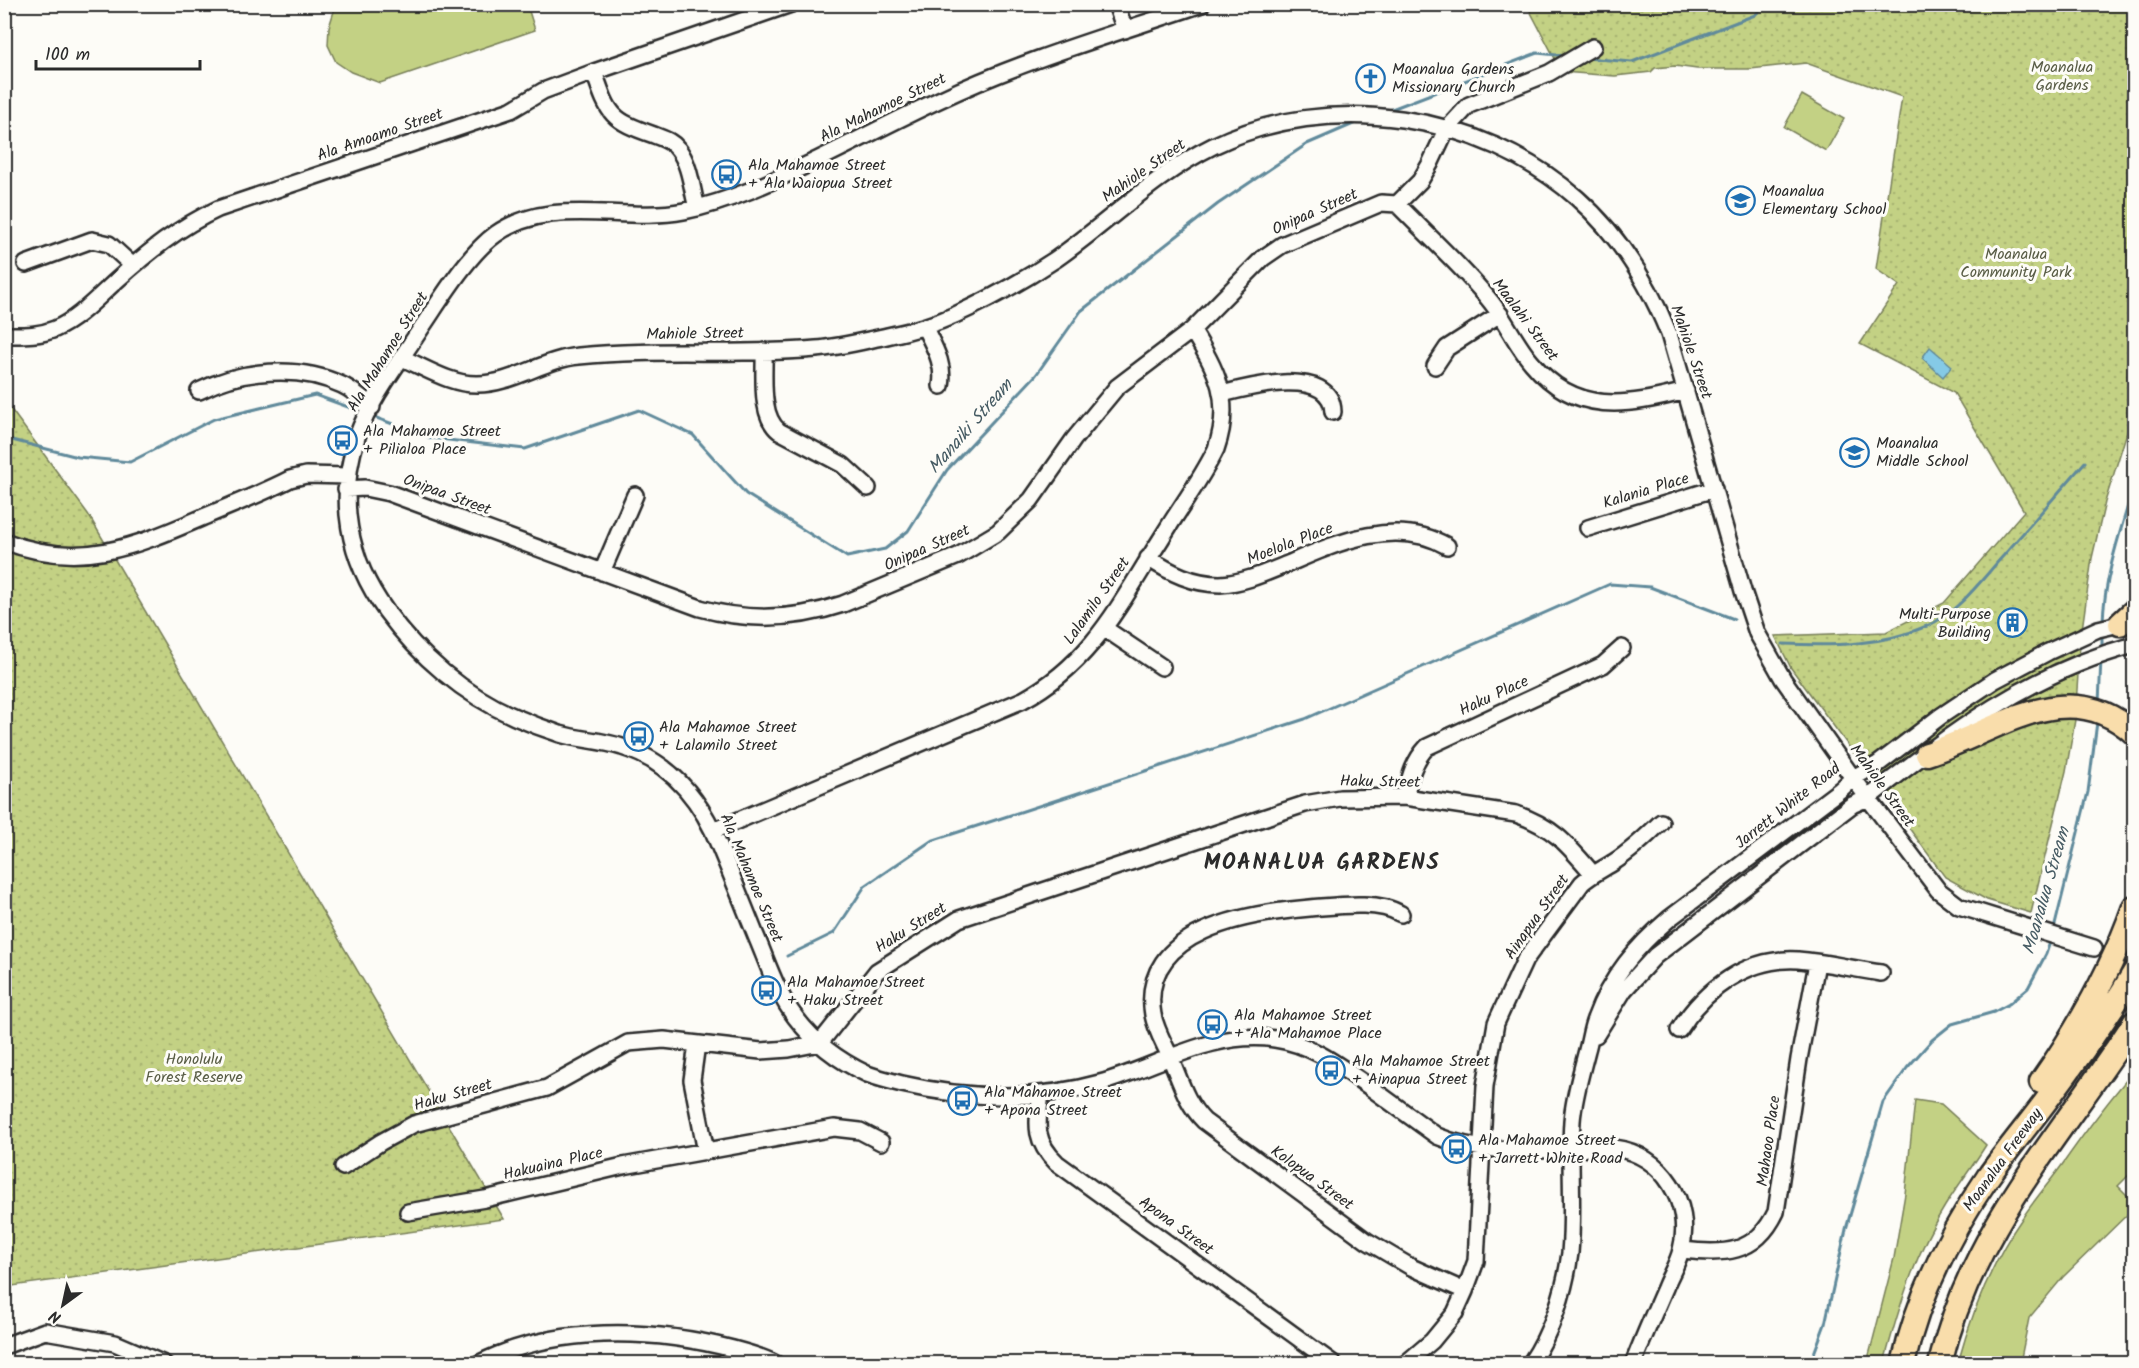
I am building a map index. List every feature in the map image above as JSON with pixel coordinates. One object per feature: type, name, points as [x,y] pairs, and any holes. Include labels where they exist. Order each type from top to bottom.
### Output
[{"type":"highway","points":[[1927,754],[1953,746],[2021,715],[2040,709],[2064,706],[2099,711],[2120,721],[2134,733]]},
{"type":"highway","points":[[1956,1226],[2104,978],[2129,926],[2134,907]]},
{"type":"highway","name":"Moanalua Freeway","points":[[1903,1364],[1921,1303],[1956,1226],[1988,1177],[2095,1033],[2134,973]]},
{"type":"highway","name":"Moanalua Freeway","points":[[1940,1364],[1959,1300],[1984,1245],[2036,1162],[2134,1023]]},
{"type":"highway","points":[[2005,1210],[2134,1050]]},
{"type":"street","name":"Ala Amoamo Street","points":[[4,335],[37,334],[63,325],[172,234],[218,209],[511,110],[543,91],[791,4]]},
{"type":"street","points":[[1116,4],[1125,30]]},
{"type":"street","name":"Ala Mahamoe Street","points":[[1202,4],[980,82],[942,98],[760,188],[729,200],[680,211],[644,214],[551,213],[517,222],[496,234],[477,251],[431,313],[358,434],[347,483],[350,530],[355,547],[368,580],[386,611],[441,669],[474,695],[516,718],[561,734],[622,746],[655,762],[688,789],[705,813],[777,988],[797,1019],[820,1044],[832,1054],[868,1074],[920,1088],[975,1095],[1041,1094],[1099,1083],[1210,1042],[1236,1037],[1261,1037],[1290,1042],[1318,1052],[1437,1136],[1481,1148],[1615,1148],[1635,1154],[1654,1166],[1669,1182],[1680,1203],[1684,1227],[1681,1250],[1632,1364]]},
{"type":"street","points":[[1396,204],[1412,190],[1426,171],[1446,130],[1469,105],[1558,68],[1593,47]]},
{"type":"street","points":[[594,72],[605,103],[615,118],[625,125],[670,142],[680,152],[697,208]]},
{"type":"street","name":"Mahiole Street","points":[[402,358],[452,380],[480,385],[501,381],[541,365],[573,356],[615,352],[764,351],[831,347],[925,328],[958,314],[1057,258],[1161,177],[1215,145],[1237,136],[1281,124],[1331,115],[1376,116],[1446,130],[1496,147],[1558,183],[1592,212],[1623,248],[1649,289],[1669,334],[1746,602],[1765,649],[1783,679],[1853,777],[1938,890],[1959,906],[2094,948]]},
{"type":"street","name":"Onipaa Street","points":[[4,541],[25,548],[57,553],[107,552],[155,539],[290,479],[306,475],[389,493],[700,609],[734,616],[788,617],[825,610],[958,556],[998,532],[1031,500],[1074,439],[1110,394],[1125,379],[1192,330],[1272,251],[1381,203],[1396,204]]},
{"type":"street","name":"Maalahi Street","points":[[1396,204],[1480,289],[1500,314],[1531,363],[1550,381],[1573,394],[1597,402],[1623,405],[1686,391]]},
{"type":"street","points":[[26,264],[92,240],[109,244],[133,266]]},
{"type":"street","points":[[1435,366],[1447,348],[1500,314]]},
{"type":"street","points":[[925,328],[940,360],[941,386]]},
{"type":"street","name":"Lalamilo Street","points":[[713,831],[1023,700],[1049,684],[1074,664],[1104,628],[1216,449],[1224,417],[1222,394],[1216,372],[1192,330]]},
{"type":"street","points":[[764,351],[766,412],[771,423],[778,431],[843,465],[868,488]]},
{"type":"street","points":[[199,391],[224,380],[254,374],[300,374],[344,385],[370,412]]},
{"type":"street","points":[[1222,394],[1272,383],[1296,383],[1324,392],[1331,400],[1333,412]]},
{"type":"street","name":"Kalania Place","points":[[1588,528],[1714,489]]},
{"type":"street","points":[[602,572],[635,495]]},
{"type":"street","name":"Moelola Place","points":[[1148,558],[1185,578],[1218,584],[1256,577],[1332,545],[1361,537],[1414,533],[1430,537],[1447,546]]},
{"type":"street","name":"Jarrett White Road","points":[[1530,1364],[1553,1319],[1570,1252],[1574,1100],[1594,1021],[1604,995],[1628,958],[1670,918],[1840,790],[1853,777],[1890,755],[1941,716],[1995,680],[2048,652],[2098,629],[2130,618]]},
{"type":"street","points":[[1104,628],[1162,667]]},
{"type":"street","name":"Jarrett White Road","points":[[1587,1051],[1624,990],[1655,956],[1852,805],[1869,798],[1988,709],[2038,680],[2088,659],[2134,645]]},
{"type":"street","name":"Haku Place","points":[[1405,797],[1412,768],[1418,756],[1427,747],[1603,664],[1622,648]]},
{"type":"street","name":"Haku Street","points":[[343,1167],[414,1124],[547,1088],[628,1043],[664,1040],[761,1051],[820,1044],[877,971],[959,919],[1305,804],[1340,798],[1405,797],[1499,811],[1531,819],[1555,832],[1593,874]]},
{"type":"street","name":"Ainapua Street","points":[[1405,1364],[1446,1326],[1465,1291],[1476,1261],[1485,1086],[1496,1023],[1525,960],[1570,898],[1593,874],[1640,843],[1661,822]]},
{"type":"street","name":"Kolopua Street","points":[[1401,914],[1374,906],[1271,912],[1233,920],[1190,938],[1167,958],[1157,975],[1153,994],[1156,1024],[1189,1103],[1204,1121],[1374,1246],[1410,1267],[1465,1291]]},
{"type":"street","points":[[1679,1030],[1692,1011],[1710,992],[1744,970],[1770,962],[1784,960],[1817,963],[1881,974]]},
{"type":"street","name":"Mahaoo Place","points":[[1681,1250],[1716,1253],[1745,1247],[1760,1236],[1776,1212],[1799,1059],[1817,963]]},
{"type":"street","points":[[697,1044],[692,1080],[706,1152]]},
{"type":"street","name":"Apona Street","points":[[1041,1094],[1036,1127],[1041,1142],[1058,1163],[1334,1364]]},
{"type":"street","name":"Hakuaina Place","points":[[408,1212],[485,1199],[623,1166],[834,1128],[860,1131],[881,1142]]},
{"type":"street","points":[[4,1346],[45,1331],[115,1343],[164,1364]]},
{"type":"street","points":[[487,1362],[549,1340],[628,1335],[703,1342],[751,1354],[776,1364]]},
{"type":"green space","points":[[336,5],[529,5],[535,30],[380,83],[351,72],[336,62],[328,45],[329,27]]},
{"type":"green space","name":"Moanalua Community Park","points":[[1527,5],[2134,5],[2134,410],[2105,502],[2092,558],[2080,644],[2075,720],[2066,771],[2031,913],[1987,900],[1945,877],[1791,668],[1775,636],[1886,632],[1944,603],[2024,511],[1954,393],[1860,344],[1899,285],[1876,269],[1902,97],[1806,63],[1750,69],[1697,69],[1675,66],[1655,68],[1651,72],[1615,76],[1562,72]]},
{"type":"green space","points":[[1802,95],[1844,119],[1826,151],[1784,127]]},
{"type":"green space","name":"Honolulu Forest Reserve","points":[[4,400],[88,514],[504,1219],[5,1287]]},
{"type":"green space","points":[[2134,1071],[2134,1170],[2118,1186],[2134,1202],[2134,1208],[2063,1277],[2029,1318],[2020,1363],[1958,1363],[1984,1287],[2012,1234],[2097,1117]]},
{"type":"green space","points":[[1915,1100],[1941,1104],[1986,1145],[1934,1224],[1916,1262],[1884,1363],[1867,1363],[1894,1258],[1905,1194]]},
{"type":"water","points":[[1930,347],[1952,366],[1943,377],[1922,358]]},
{"type":"waterway","name":"Manaiki Stream","points":[[1586,58],[1632,62],[1755,15],[1766,4]]},
{"type":"waterway","name":"Manaiki Stream","points":[[1384,112],[1537,53],[1567,56]]},
{"type":"waterway","name":"Manaiki Stream","points":[[371,416],[431,438],[525,449],[639,410],[693,435],[746,494],[847,557],[885,549],[908,531],[947,470],[1036,375],[1081,311],[1218,204],[1307,144],[1358,122]]},
{"type":"waterway","name":"Manaiki Stream","points":[[4,438],[78,457],[130,462],[214,419],[315,395],[362,412]]},
{"type":"waterway","points":[[1783,644],[1820,645],[1874,641],[1910,633],[1939,620],[1969,595],[2085,462]]},
{"type":"waterway","name":"Moanalua Stream","points":[[2103,622],[2106,588],[2134,486]]},
{"type":"waterway","points":[[787,956],[834,933],[865,886],[931,841],[1305,719],[1610,584],[1650,587],[1734,619]]},
{"type":"waterway","name":"Moanalua Stream","points":[[2102,632],[2102,649]]},
{"type":"waterway","name":"Moanalua Stream","points":[[2099,703],[2101,659]]},
{"type":"waterway","name":"Moanalua Stream","points":[[2054,929],[2088,792],[2097,722]]},
{"type":"waterway","name":"Moanalua Stream","points":[[1810,1364],[1825,1324],[1846,1229],[1883,1102],[1907,1068],[1932,1040],[1952,1024],[1994,1012],[2009,1004],[2028,988],[2046,954],[2051,939]]},
{"type":"place","name":"Moanalua Gardens Missionary Church","points":[[1371,78]]},
{"type":"place","name":"Ala Mahamoe Street + Ala Waiopua Street","points":[[727,174]]},
{"type":"place","name":"Moanalua Elementary School","points":[[1741,200]]},
{"type":"place","name":"Ala Mahamoe Street + Pilialoa Place","points":[[342,440]]},
{"type":"place","name":"Moanalua Middle School","points":[[1855,452]]},
{"type":"place","name":"Multi-Purpose Building","points":[[2012,623]]},
{"type":"place","name":"Ala Mahamoe Street + Lalamilo Street","points":[[638,736]]},
{"type":"place","name":"Ala Mahamoe Street + Haku Street","points":[[766,991]]},
{"type":"place","name":"Ala Mahamoe Street + Ala Mahamoe Place","points":[[1213,1024]]},
{"type":"place","name":"Ala Mahamoe Street + Ainapua Street","points":[[1331,1070]]},
{"type":"place","name":"Ala Mahamoe Street + Apona Street","points":[[963,1101]]},
{"type":"place","name":"Ala Mahamoe Street + Jarrett White Road","points":[[1457,1149]]},
{"type":"district","name":"MOANALUA GARDENS","points":[[1322,863]]},
{"type":"park label","name":"Moanalua Gardens","points":[[2062,76]]}]
